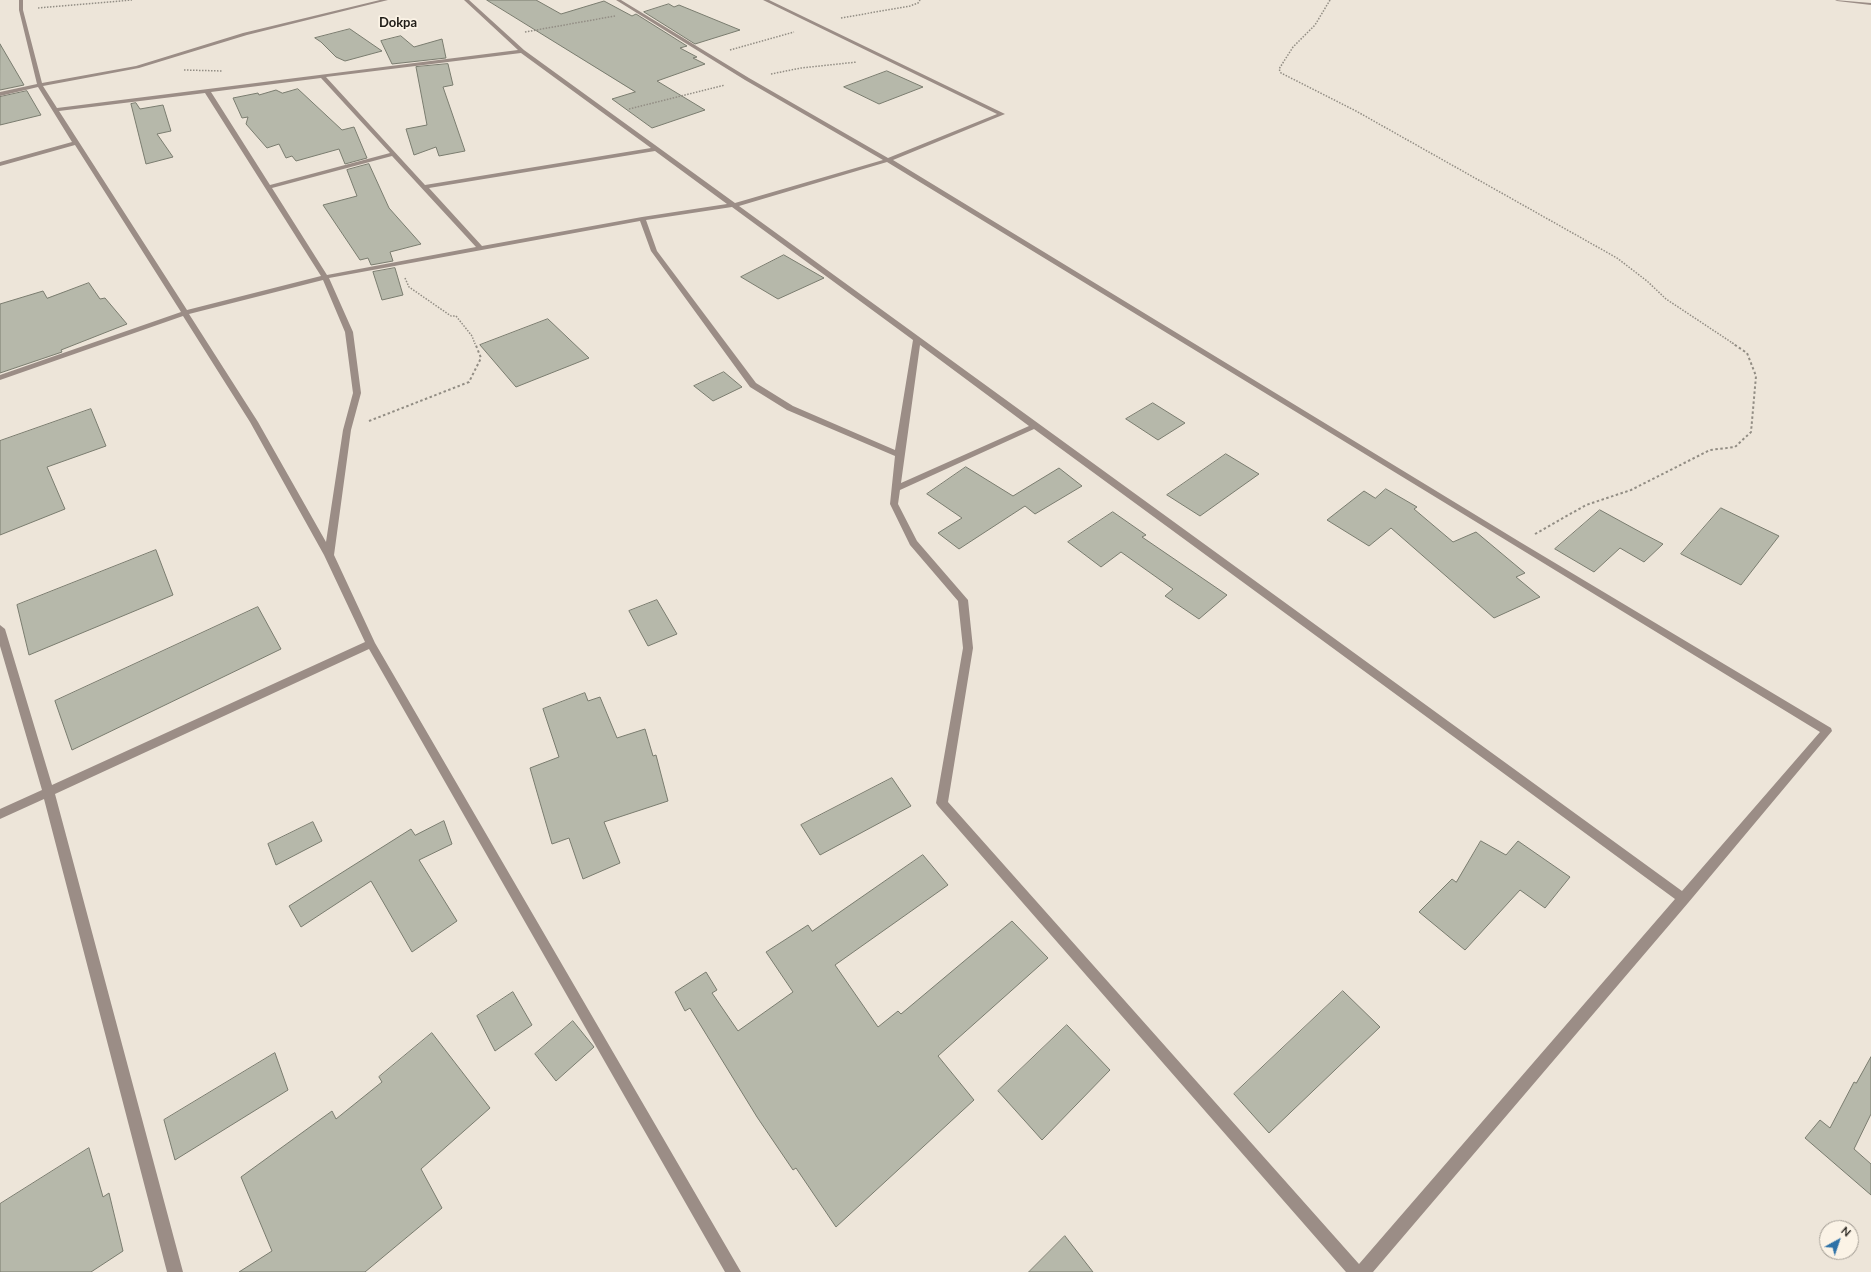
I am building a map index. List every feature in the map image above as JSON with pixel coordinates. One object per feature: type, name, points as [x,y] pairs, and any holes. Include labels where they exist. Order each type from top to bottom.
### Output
[{"type":"street","points":[[21,0],[21,10],[40,85],[254,422],[329,555],[371,644],[733,1272]]},
{"type":"street","points":[[0,94],[137,66],[245,34],[386,0]]},
{"type":"street","points":[[466,0],[522,51],[608,115],[734,205],[1684,899]]},
{"type":"street","points":[[618,0],[746,79],[888,160],[1517,544],[1827,731],[1363,1272]]},
{"type":"street","points":[[0,378],[185,313],[325,277],[642,219],[734,205],[888,160],[1002,114],[765,0]]},
{"type":"street","points":[[1837,0],[1871,4]]},
{"type":"street","points":[[57,110],[522,51]]},
{"type":"street","points":[[323,76],[480,248]]},
{"type":"street","points":[[207,91],[325,277],[350,332],[357,393],[347,430],[329,555]]},
{"type":"street","points":[[0,164],[76,143]]},
{"type":"street","points":[[424,187],[655,148]]},
{"type":"street","points":[[268,187],[393,154]]},
{"type":"street","points":[[642,219],[654,251],[754,385],[790,408],[899,455]]},
{"type":"street","points":[[916,339],[899,455],[894,504],[913,543],[962,600],[968,648],[942,803],[1356,1272]]},
{"type":"street","points":[[895,489],[1035,426]]},
{"type":"street","points":[[0,629],[48,791],[175,1272]]},
{"type":"street","points":[[0,814],[371,644]]},
{"type":"path","points":[[21,10],[132,0]]},
{"type":"path","points":[[1330,0],[1315,25],[1293,48],[1279,69],[1281,73],[1356,111],[1617,258],[1666,298],[1747,353],[1756,376],[1750,432],[1734,447],[1710,450],[1631,490],[1586,505],[1517,544]]},
{"type":"path","points":[[501,32],[505,36],[637,12]]},
{"type":"path","points":[[608,115],[746,79],[801,68],[855,62],[880,56]]},
{"type":"path","points":[[347,430],[408,404],[469,382],[481,358],[472,336],[456,316],[451,316],[409,287],[398,263]]},
{"type":"building","points":[[487,0],[536,0],[561,14],[604,1],[632,16],[636,14],[687,46],[680,48],[697,57],[693,58],[705,64],[657,81],[705,110],[652,128],[612,99],[635,92]]},
{"type":"building","points":[[669,4],[674,7],[679,5],[740,30],[695,44],[644,12]]},
{"type":"building","points":[[350,29],[382,51],[345,61],[336,57],[315,38]]},
{"type":"building","points":[[401,36],[414,47],[442,39],[446,58],[392,64],[381,41]]},
{"type":"building","points":[[0,44],[24,85],[0,90]]},
{"type":"building","points":[[448,64],[453,85],[443,87],[465,151],[439,156],[436,147],[414,155],[406,129],[427,125],[416,67]]},
{"type":"building","points":[[887,71],[923,87],[879,104],[844,87]]},
{"type":"building","points":[[298,89],[342,130],[354,127],[367,158],[345,164],[339,149],[296,161],[292,156],[286,158],[279,144],[267,148],[246,124],[248,117],[242,118],[233,98],[258,93],[259,95],[276,90],[282,93]]},
{"type":"building","points":[[27,91],[41,115],[0,125],[0,97]]},
{"type":"building","points":[[136,103],[140,109],[163,105],[171,131],[157,134],[173,157],[146,164],[131,104]]},
{"type":"building","points":[[369,164],[389,208],[421,244],[390,252],[393,261],[371,265],[368,258],[360,260],[323,205],[357,196],[347,170]]},
{"type":"building","points":[[784,255],[824,278],[778,299],[741,277]]},
{"type":"building","points":[[395,268],[403,295],[382,300],[373,272]]},
{"type":"building","points":[[89,283],[100,299],[105,298],[127,324],[61,350],[62,352],[0,373],[0,304],[43,291],[47,298]]},
{"type":"building","points":[[548,319],[589,358],[516,387],[480,345]]},
{"type":"building","points":[[724,372],[742,387],[713,401],[694,386]]},
{"type":"building","points":[[1153,403],[1185,423],[1158,440],[1126,419]]},
{"type":"building","points":[[91,409],[106,446],[47,467],[65,509],[0,535],[0,441]]},
{"type":"building","points":[[1226,454],[1259,474],[1200,516],[1167,495]]},
{"type":"building","points":[[966,467],[1013,496],[1059,468],[1082,486],[1035,514],[1025,506],[959,549],[938,533],[962,518],[927,494]]},
{"type":"building","points":[[1386,489],[1417,507],[1414,509],[1453,542],[1476,532],[1525,573],[1516,577],[1540,597],[1494,618],[1391,528],[1369,546],[1327,520],[1364,491],[1375,498]]},
{"type":"building","points":[[1721,508],[1779,536],[1741,585],[1681,554]]},
{"type":"building","points":[[1600,510],[1663,544],[1644,562],[1620,548],[1594,572],[1555,549]]},
{"type":"building","points":[[1113,512],[1146,535],[1142,537],[1227,595],[1199,619],[1165,596],[1173,589],[1121,552],[1101,567],[1068,542]]},
{"type":"building","points":[[156,550],[173,595],[29,655],[17,605]]},
{"type":"building","points":[[657,600],[677,634],[648,646],[629,611]]},
{"type":"building","points":[[258,607],[281,649],[72,750],[55,701]]},
{"type":"building","points":[[585,693],[588,701],[600,697],[617,738],[645,729],[653,756],[656,755],[668,801],[604,822],[620,863],[583,879],[569,838],[552,844],[530,768],[559,757],[543,709]]},
{"type":"building","points":[[892,778],[911,806],[820,855],[801,825]]},
{"type":"building","points":[[444,821],[452,844],[419,860],[457,921],[412,952],[371,881],[301,927],[289,906],[411,829],[415,835]]},
{"type":"building","points":[[313,822],[322,841],[276,865],[268,844]]},
{"type":"building","points":[[1481,841],[1506,855],[1518,841],[1570,877],[1545,908],[1520,890],[1465,950],[1419,912],[1452,879],[1456,882]]},
{"type":"building","points":[[923,855],[948,885],[835,965],[878,1027],[898,1011],[901,1014],[1012,921],[1048,958],[938,1056],[974,1100],[836,1227],[796,1168],[793,1170],[757,1117],[690,1008],[685,1011],[675,992],[706,972],[717,990],[712,993],[738,1031],[793,992],[766,952],[808,925],[812,931]]},
{"type":"building","points":[[1343,991],[1380,1027],[1269,1133],[1234,1094]]},
{"type":"building","points":[[513,992],[532,1025],[495,1051],[477,1016]]},
{"type":"building","points":[[573,1021],[594,1047],[556,1081],[535,1054]]},
{"type":"building","points":[[1067,1025],[1110,1070],[1042,1140],[998,1091]]},
{"type":"building","points":[[432,1033],[490,1108],[421,1169],[442,1208],[365,1272],[239,1272],[272,1251],[241,1177],[332,1111],[336,1119],[382,1082],[379,1077]]},
{"type":"building","points":[[275,1053],[288,1090],[175,1160],[164,1120]]},
{"type":"building","points":[[1871,1057],[1871,1114],[1854,1149],[1871,1164],[1871,1195],[1805,1138],[1820,1120],[1830,1128],[1854,1082],[1856,1083]]},
{"type":"building","points":[[89,1148],[103,1197],[109,1193],[123,1251],[91,1272],[0,1272],[0,1204]]},
{"type":"building","points":[[1065,1236],[1093,1272],[1029,1272]]},
{"type":"district","name":"Dokpa","points":[[398,23]]}]
